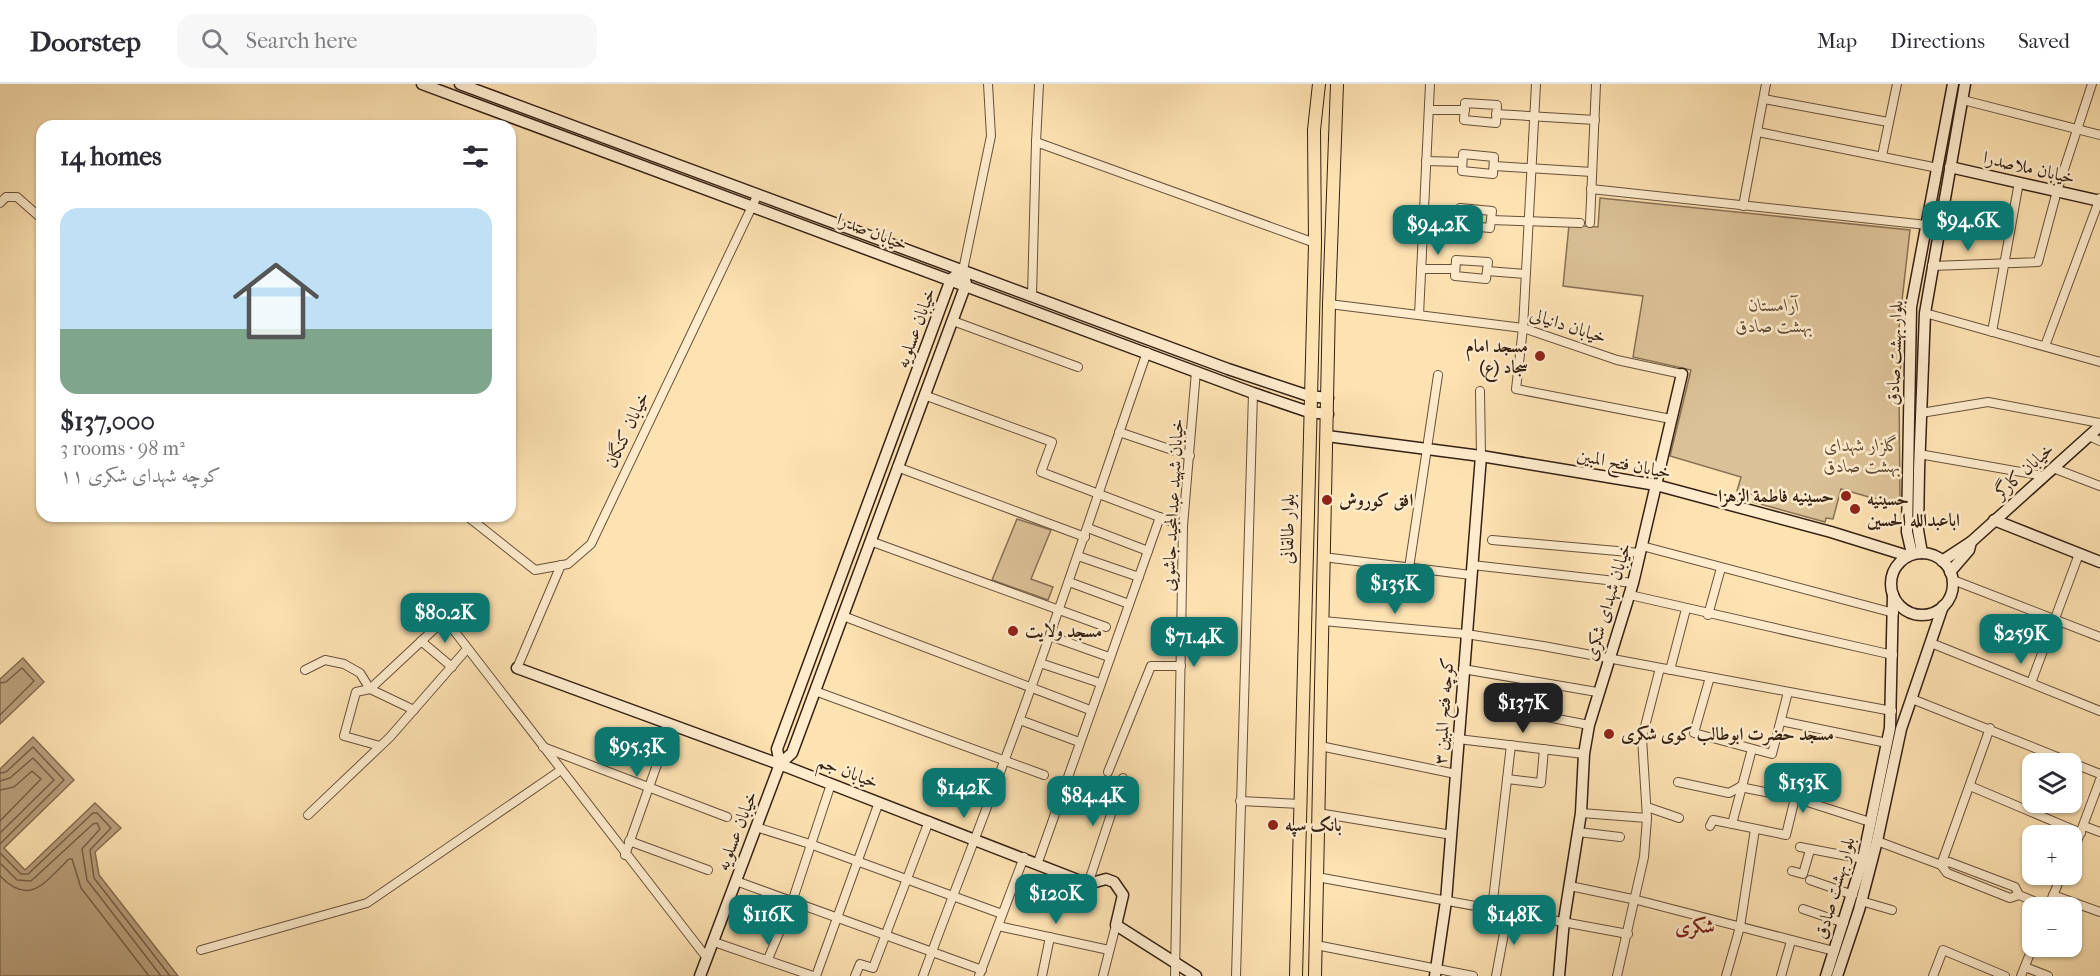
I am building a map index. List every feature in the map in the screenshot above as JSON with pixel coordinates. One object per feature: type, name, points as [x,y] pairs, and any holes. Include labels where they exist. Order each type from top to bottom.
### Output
[{"type":"main road","name":"بلوار طالقانی","points":[[1296,976],[1309,396],[1315,243],[1314,130],[1319,84]]},
{"type":"main road","name":"بلوار طالقانی","points":[[1315,976],[1329,304],[1337,84]]},
{"type":"main road","points":[[1305,619],[1323,621]]},
{"type":"street","name":"خیابان صدرا","points":[[422,84],[966,284],[1253,393],[1309,412],[1328,414]]},
{"type":"street","name":"خیابان صدرا","points":[[460,84],[1228,369],[1309,396],[1328,398]]},
{"type":"street","points":[[963,270],[991,136],[988,84]]},
{"type":"street","points":[[1032,296],[1039,84]]},
{"type":"street","points":[[1419,315],[1430,84]]},
{"type":"street","points":[[1536,84],[1523,328],[1516,389],[1671,419]]},
{"type":"street","points":[[1590,223],[1596,84]]},
{"type":"street","points":[[1743,206],[1766,84]]},
{"type":"street","points":[[1882,156],[1897,84]]},
{"type":"street","name":"بلوار بهشت صادق","points":[[1914,554],[1907,532],[1911,308],[1953,84]]},
{"type":"street","name":"بلوار بهشت صادق","points":[[1914,554],[1918,530],[1925,313],[1965,84]]},
{"type":"street","points":[[1932,266],[2038,262],[2057,191],[2092,84]]},
{"type":"street","points":[[470,102],[474,89]]},
{"type":"street","points":[[1764,99],[1888,122]]},
{"type":"street","points":[[1962,99],[2100,135]]},
{"type":"street","points":[[1465,103],[1497,105],[1496,123],[1464,120],[1465,111],[1465,103]]},
{"type":"street","points":[[1429,110],[1465,111]]},
{"type":"street","points":[[1496,114],[1594,120]]},
{"type":"street","points":[[575,140],[580,128]]},
{"type":"street","points":[[1758,132],[1938,168]]},
{"type":"street","points":[[1036,142],[1315,243]]},
{"type":"street","points":[[1463,154],[1494,157],[1493,174],[1462,171],[1462,162],[1463,154]]},
{"type":"street","points":[[1426,161],[1462,162]]},
{"type":"street","points":[[1494,166],[1592,172]]},
{"type":"street","name":"خیابان ملاصدرا","points":[[1950,167],[2100,199]]},
{"type":"street","points":[[1992,332],[2019,182]]},
{"type":"street","points":[[1591,189],[1927,225]]},
{"type":"street","name":"خیابان کنگان","points":[[474,522],[535,570],[568,564],[591,544],[758,194]]},
{"type":"street","points":[[0,203],[6,197],[17,197],[36,214]]},
{"type":"street","points":[[2044,346],[2100,199]]},
{"type":"street","points":[[1460,208],[1492,211],[1491,220],[1490,228],[1459,225],[1460,208]]},
{"type":"street","points":[[1423,215],[1459,216]]},
{"type":"street","points":[[1491,220],[1580,223]]},
{"type":"street","points":[[1456,260],[1488,262],[1486,279],[1455,276],[1455,268],[1456,260]]},
{"type":"street","points":[[1421,269],[1455,268]]},
{"type":"street","name":"خیابان عسلویه","points":[[700,976],[780,764],[792,753],[953,321],[966,284],[963,270],[951,279],[777,749],[780,764]]},
{"type":"street","points":[[1487,271],[1526,274]]},
{"type":"street","name":"خیابان دانیالی","points":[[1329,304],[1523,328],[1617,360],[1682,374],[1656,485]]},
{"type":"street","points":[[1925,313],[2100,362]]},
{"type":"street","points":[[953,321],[1078,367]]},
{"type":"street","points":[[1107,337],[1111,326]]},
{"type":"street","points":[[923,976],[951,896],[1020,720],[1147,352]]},
{"type":"street","points":[[1224,381],[1228,369]]},
{"type":"street","name":"خیابان شهید عبدالمجید جاشویی","points":[[1175,976],[1183,526],[1196,371]]},
{"type":"street","points":[[1409,568],[1438,375]]},
{"type":"street","points":[[1480,392],[1481,456]]},
{"type":"street","points":[[1236,976],[1253,393]]},
{"type":"street","points":[[924,395],[1052,442],[1041,472],[1183,526]]},
{"type":"street","points":[[1921,413],[1988,402],[2100,424]]},
{"type":"street","name":"خیابان کارگر","points":[[1942,561],[1971,542],[2100,424]]},
{"type":"street","points":[[1119,432],[1190,456]]},
{"type":"street","name":"خیابان فتح المبین","points":[[1328,436],[1481,456],[1656,485],[1914,554]]},
{"type":"street","points":[[2089,436],[2100,441]]},
{"type":"street","points":[[1919,454],[2044,476]]},
{"type":"street","name":"کوچه فتح المبین ۳","points":[[1436,972],[1452,835],[1481,456]]},
{"type":"street","points":[[897,467],[1085,537]]},
{"type":"street","points":[[2053,468],[2100,486]]},
{"type":"street","name":"خیابان شهدای شکری","points":[[1559,976],[1563,920],[1581,813],[1584,754],[1589,725],[1597,692],[1634,583],[1656,485]]},
{"type":"street","points":[[1038,862],[1160,518]]},
{"type":"street","points":[[1994,520],[2100,562]]},
{"type":"street","points":[[1088,528],[1148,551]]},
{"type":"street","points":[[1492,540],[1641,549],[1894,613]]},
{"type":"street","points":[[870,541],[1106,627]]},
{"type":"street","name":"خیابان کارگر","points":[[1951,576],[1969,550],[1971,542]]},
{"type":"street","points":[[1914,554],[1931,554],[1942,561],[1951,576],[1949,598],[1943,606],[1935,612],[1915,614],[1898,604],[1893,595],[1892,575],[1896,566],[1914,554]]},
{"type":"street","points":[[2031,683],[2079,554]]},
{"type":"street","points":[[1078,556],[1139,577]]},
{"type":"street","points":[[1323,557],[1409,568],[1471,570],[1634,583]]},
{"type":"street","points":[[561,565],[517,668],[671,724],[625,855]]},
{"type":"street","points":[[1708,615],[1721,568]]},
{"type":"street","points":[[1951,576],[2100,637]]},
{"type":"street","points":[[1069,582],[1128,604]]},
{"type":"street","points":[[1630,595],[1708,615],[1893,655]]},
{"type":"street","name":"بلوار بهشت صادق","points":[[1826,976],[1844,923],[1857,898],[1887,743],[1892,711],[1893,595]]},
{"type":"street","name":"بلوار بهشت صادق","points":[[1837,976],[1857,898],[1877,841],[1907,715],[1943,606]]},
{"type":"street","points":[[1670,670],[1686,609]]},
{"type":"street","points":[[843,616],[1090,710]]},
{"type":"street","points":[[380,746],[344,736],[356,692],[370,689],[445,619],[625,855],[707,958]]},
{"type":"street","points":[[1323,621],[1466,634],[1609,658],[1907,715]]},
{"type":"street","points":[[1050,636],[1109,657]]},
{"type":"street","points":[[421,641],[452,667]]},
{"type":"street","points":[[1931,644],[2100,711]]},
{"type":"street","points":[[308,815],[380,746],[467,649]]},
{"type":"street","points":[[305,670],[326,660],[344,664],[360,673],[370,689],[414,710]]},
{"type":"street","points":[[1040,663],[1100,683]]},
{"type":"street","points":[[1108,772],[1151,666],[1181,666]]},
{"type":"street","points":[[1617,976],[1637,900],[1644,857],[1647,807],[1642,738],[1660,668]]},
{"type":"street","points":[[1464,669],[1597,692]]},
{"type":"street","points":[[1710,677],[1694,733],[1772,754],[1788,692]]},
{"type":"street","points":[[815,691],[1044,775]]},
{"type":"street","points":[[1912,699],[1990,728],[2100,774]]},
{"type":"street","points":[[1495,707],[1589,725]]},
{"type":"street","points":[[1020,720],[1079,742]]},
{"type":"street","points":[[1781,721],[1887,743]]},
{"type":"street","name":"خیابان جم","points":[[671,724],[1038,862],[1088,884],[1106,879],[1119,886],[1123,895],[1116,925]]},
{"type":"street","points":[[1941,865],[1990,728]]},
{"type":"street","points":[[1458,739],[1584,754]]},
{"type":"street","points":[[1491,909],[1511,745]]},
{"type":"street","points":[[1320,746],[1456,774]]},
{"type":"street","points":[[542,747],[727,817]]},
{"type":"street","points":[[1507,779],[1541,783],[1544,749]]},
{"type":"street","points":[[1732,824],[1740,787],[1752,749]]},
{"type":"street","points":[[201,950],[367,903],[561,770]]},
{"type":"street","points":[[1088,884],[1123,778]]},
{"type":"street","points":[[2083,829],[2100,780]]},
{"type":"street","points":[[1678,782],[1729,793],[1740,787],[1795,798],[1870,822]]},
{"type":"street","points":[[768,959],[792,902],[831,784]]},
{"type":"street","points":[[1970,786],[2083,829],[2100,832]]},
{"type":"street","points":[[1710,826],[1713,820],[1786,836],[1795,798]]},
{"type":"street","points":[[1240,801],[1300,804]]},
{"type":"street","points":[[714,942],[768,959],[803,974],[815,976],[879,802]]},
{"type":"street","points":[[1647,807],[1679,818]]},
{"type":"street","points":[[1318,813],[1452,835]]},
{"type":"street","points":[[1581,813],[1647,818]]},
{"type":"street","points":[[855,976],[860,964],[873,968],[929,821]]},
{"type":"street","points":[[756,827],[810,844],[1002,914]]},
{"type":"street","points":[[1726,976],[1740,927],[1755,829]]},
{"type":"street","points":[[1578,832],[1620,837]]},
{"type":"street","points":[[629,841],[708,870]]},
{"type":"street","points":[[1877,841],[1941,865],[1947,873],[2010,898],[2019,895],[2024,897]]},
{"type":"street","points":[[1800,847],[1863,859]]},
{"type":"street","points":[[1792,871],[1803,874],[1810,850]]},
{"type":"street","points":[[736,881],[932,951],[981,974],[1023,857]]},
{"type":"street","points":[[1941,865],[1949,861],[2015,887],[2019,895]]},
{"type":"street","points":[[1317,877],[1563,920],[1628,934]]},
{"type":"street","points":[[1810,879],[1892,910]]},
{"type":"street","points":[[2057,885],[2053,895],[2100,912]]},
{"type":"street","points":[[1570,886],[1637,900],[1834,951]]},
{"type":"street","points":[[1803,909],[1844,923]]},
{"type":"street","points":[[1496,976],[1508,912]]},
{"type":"street","points":[[1103,976],[1116,925],[1196,976]]},
{"type":"street","points":[[998,927],[1109,950]]},
{"type":"street","points":[[1042,976],[1050,937]]},
{"type":"street","points":[[1781,976],[1791,941]]},
{"type":"street","points":[[1316,945],[1436,972],[1473,976]]},
{"type":"street","points":[[1933,976],[1943,950],[1992,974],[2005,976]]},
{"type":"street","points":[[2021,976],[2029,957]]},
{"type":"street","points":[[2025,967],[2048,976]]},
{"type":"green space","name":"آرامستان بهشت صادق","points":[[1600,198],[1910,230],[1898,336],[1903,337],[1899,385],[1900,506],[1841,489],[1833,519],[1826,518],[1825,522],[1753,502],[1755,495],[1737,491],[1741,477],[1670,456],[1691,370],[1633,357],[1643,296],[1563,286],[1569,225],[1598,227]]},
{"type":"green space","points":[[1017,519],[1051,530],[1031,579],[1053,587],[1048,600],[992,580]]},
{"type":"water","points":[[23,658],[44,682],[0,724],[0,679]]},
{"type":"water","points":[[33,737],[74,780],[4,848],[25,870],[95,803],[121,828],[95,852],[99,875],[178,976],[0,976],[0,769]]},
{"type":"place","name":"مسجد امام سجاد (ع)","points":[[1540,356]]},
{"type":"place","name":"حسینیه فاطمة الزهزا","points":[[1846,496]]},
{"type":"place","name":"افق کوروش","points":[[1327,500]]},
{"type":"place","name":"حسینیه اباعبدالله الحسین","points":[[1855,509]]},
{"type":"place","name":"مسجد ولایت","points":[[1013,631]]},
{"type":"place","name":"مسجد حضرت ابوطالب کوی شکری","points":[[1609,734]]},
{"type":"place","name":"بانک سپه","points":[[1273,825]]},
{"type":"district","name":"شکری","points":[[1695,926]]},
{"type":"park label","name":"گلزار شهدای بهشت صادق","points":[[1862,455]]}]
